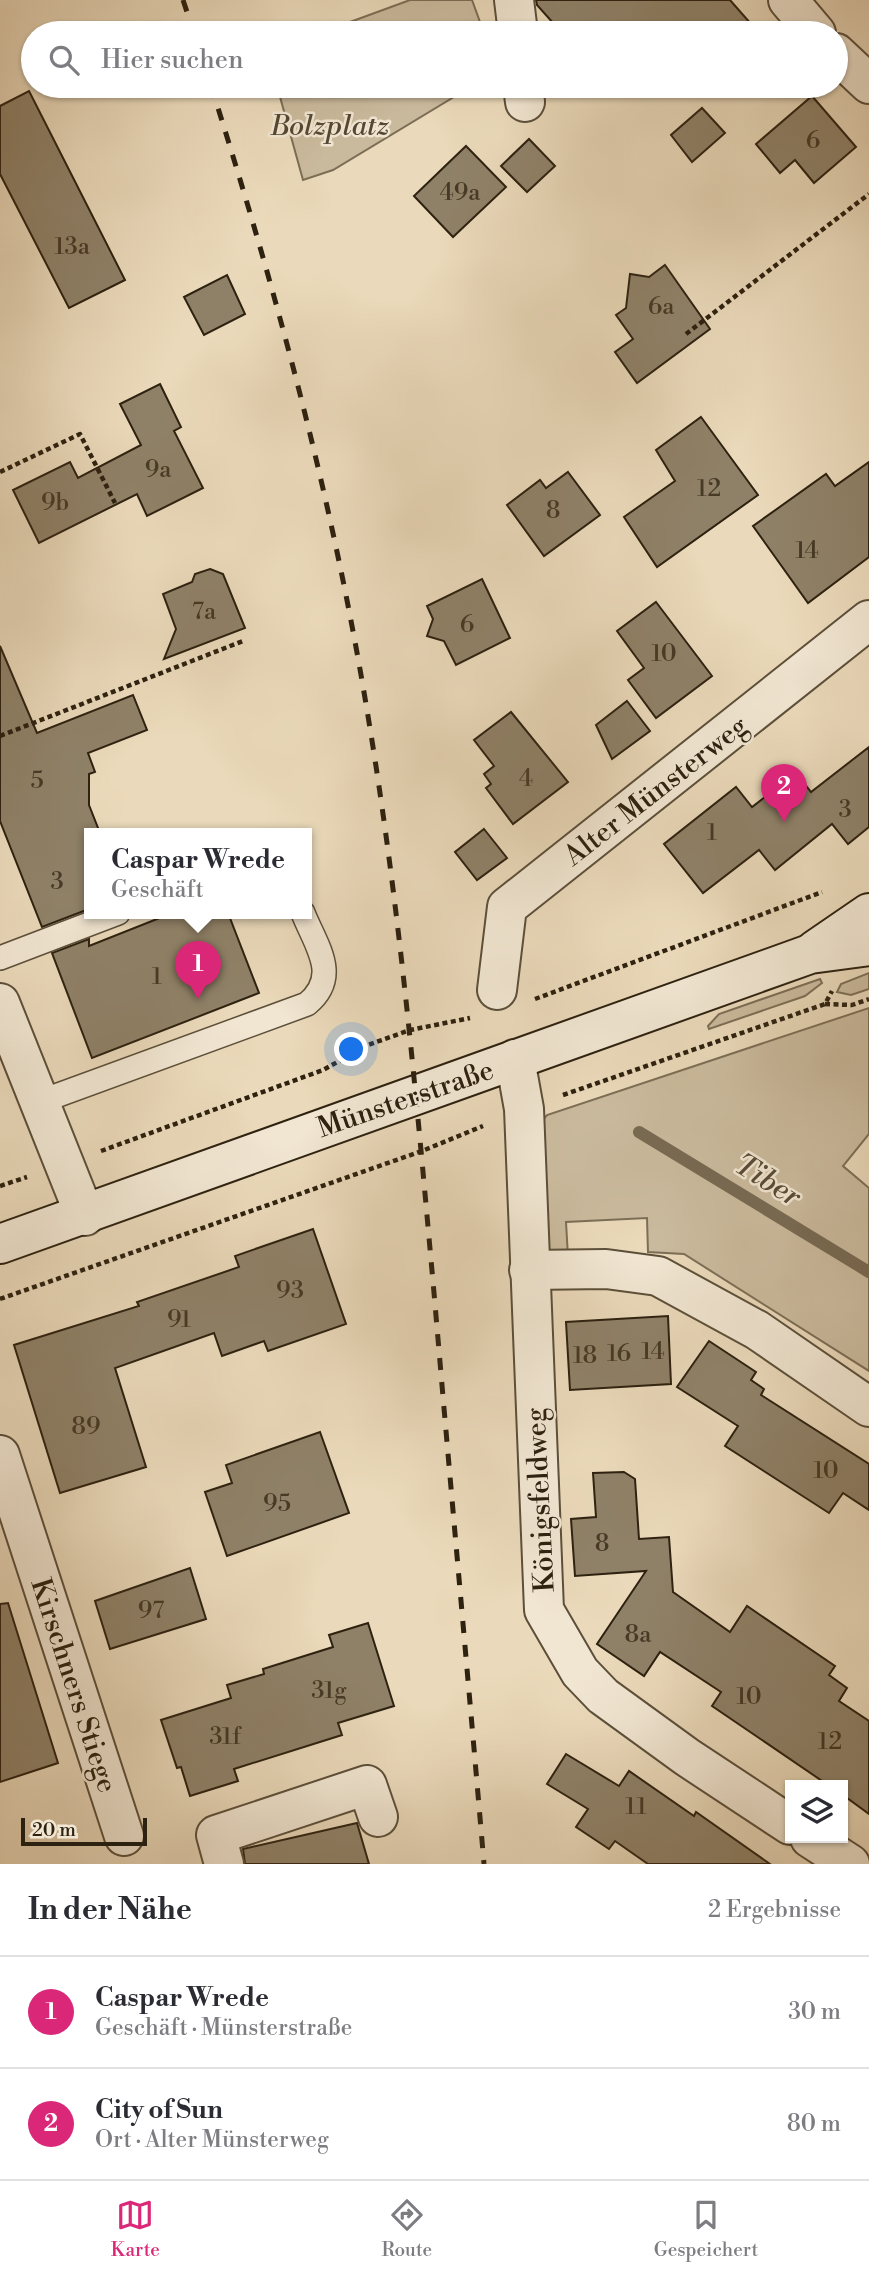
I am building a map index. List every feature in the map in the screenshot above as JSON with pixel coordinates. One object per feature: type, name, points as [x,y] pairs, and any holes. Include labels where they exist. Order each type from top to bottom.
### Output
[{"type":"street","points":[[514,0],[516,21]]},
{"type":"street","points":[[788,0],[806,21]]},
{"type":"street","points":[[848,64],[869,84]]},
{"type":"street","name":"Alter Münsterweg","points":[[490,1003],[507,907],[869,620]]},
{"type":"street","name":"Münsterstraße","points":[[810,954],[869,913]]},
{"type":"street","name":"Münsterstraße","points":[[0,1244],[85,1216],[810,954],[862,947]]},
{"type":"street","points":[[0,1003],[85,1216]]},
{"type":"street","name":"Königsfeldweg","points":[[515,1059],[524,1109],[544,1610],[580,1672],[603,1696],[687,1757],[785,1822]]},
{"type":"street","points":[[529,1270],[606,1269],[658,1276],[757,1330],[869,1407]]},
{"type":"street","name":"Kirschners Stiege","points":[[0,1455],[124,1836]]},
{"type":"street","points":[[224,1864],[216,1835],[367,1785],[378,1817]]},
{"type":"street","points":[[818,1843],[850,1864]]},
{"type":"lane","points":[[0,958],[102,919]]},
{"type":"lane","points":[[41,1101],[307,1004],[324,985],[326,969],[305,919]]},
{"type":"path","points":[[685,334],[869,194]]},
{"type":"path","points":[[0,472],[79,434],[115,503]]},
{"type":"path","points":[[0,736],[243,641]]},
{"type":"path","points":[[533,1000],[830,889]]},
{"type":"path","points":[[825,1004],[862,947]]},
{"type":"path","points":[[0,1299],[422,1151],[524,1109],[825,1004],[852,1005],[869,999]]},
{"type":"path","points":[[0,1186],[323,1070],[378,1041],[437,1024],[490,1003]]},
{"type":"green space","points":[[410,0],[472,0],[480,21],[353,21]]},
{"type":"green space","name":"Bolzplatz","points":[[280,98],[452,98],[333,170],[303,180]]},
{"type":"green space","points":[[869,973],[869,989],[851,995],[837,992],[841,984]]},
{"type":"green space","points":[[820,979],[822,983],[805,996],[709,1029],[708,1026],[719,1014]]},
{"type":"green space","points":[[869,1008],[869,1134],[843,1166],[869,1188],[869,1371],[684,1254],[648,1252],[647,1218],[566,1222],[568,1257],[552,1254],[542,1248],[536,1128],[547,1115]]},
{"type":"building","points":[[536,0],[730,0],[748,21],[551,21],[537,5]]},
{"type":"building","points":[[21,95],[21,98],[33,98],[125,280],[69,308],[0,174],[0,106]]},
{"type":"building","points":[[810,98],[814,98],[856,147],[814,183],[795,160],[780,173],[756,144]]},
{"type":"building","points":[[702,108],[725,133],[692,162],[671,135]]},
{"type":"building","points":[[529,139],[555,166],[527,192],[501,166]]},
{"type":"building","points":[[466,146],[506,187],[453,237],[414,196]]},
{"type":"building","points":[[665,265],[710,329],[637,383],[615,352],[633,339],[616,315],[626,308],[630,274],[649,277]]},
{"type":"building","points":[[227,275],[245,314],[204,335],[184,297]]},
{"type":"building","points":[[160,384],[181,427],[174,431],[203,488],[147,516],[137,494],[39,543],[13,490],[70,462],[78,478],[141,445],[120,404]]},
{"type":"building","points":[[701,417],[758,495],[657,567],[624,517],[675,481],[656,450]]},
{"type":"building","points":[[869,462],[869,557],[808,603],[753,526],[826,474],[835,486]]},
{"type":"building","points":[[568,472],[600,515],[544,556],[507,505],[540,480],[546,488]]},
{"type":"building","points":[[210,569],[223,574],[245,628],[164,659],[176,629],[163,594],[192,582],[195,574]]},
{"type":"building","points":[[482,579],[510,638],[456,665],[444,641],[427,636],[433,619],[427,606]]},
{"type":"building","points":[[656,602],[712,676],[656,718],[628,680],[644,668],[617,631]]},
{"type":"building","points":[[0,646],[37,733],[133,695],[147,730],[88,753],[95,772],[89,774],[89,805],[98,828],[84,828],[84,911],[42,927],[0,821]]},
{"type":"building","points":[[627,701],[650,731],[612,759],[596,725]]},
{"type":"building","points":[[511,712],[568,782],[513,824],[486,788],[491,784],[484,774],[494,766],[474,740]]},
{"type":"building","points":[[869,747],[869,827],[848,844],[832,824],[775,870],[759,850],[703,893],[664,844],[736,787],[752,807],[796,773],[811,792]]},
{"type":"building","points":[[484,829],[507,858],[477,880],[455,852]]},
{"type":"building","points":[[157,919],[230,919],[259,993],[92,1058],[52,953],[89,939],[89,946]]},
{"type":"building","points":[[313,1229],[346,1324],[268,1351],[264,1341],[222,1356],[214,1333],[115,1368],[146,1467],[60,1493],[14,1345],[139,1306],[137,1302],[239,1267],[235,1256]]},
{"type":"building","points":[[668,1316],[671,1384],[570,1390],[566,1322]]},
{"type":"building","points":[[709,1341],[756,1372],[751,1380],[764,1389],[761,1395],[869,1464],[869,1510],[843,1493],[829,1513],[725,1446],[738,1426],[677,1387]]},
{"type":"building","points":[[320,1432],[349,1513],[227,1556],[205,1492],[232,1483],[226,1465]]},
{"type":"building","points":[[624,1472],[635,1479],[639,1539],[669,1537],[673,1592],[730,1632],[747,1606],[835,1666],[829,1675],[847,1688],[839,1701],[869,1721],[869,1814],[848,1799],[848,1780],[821,1780],[712,1706],[721,1692],[660,1652],[644,1676],[597,1644],[646,1571],[575,1576],[571,1519],[596,1517],[593,1473]]},
{"type":"building","points":[[190,1568],[206,1619],[110,1649],[95,1601]]},
{"type":"building","points":[[8,1603],[58,1763],[0,1782],[0,1604]]},
{"type":"building","points":[[368,1623],[394,1706],[338,1723],[342,1735],[234,1769],[238,1781],[190,1796],[181,1767],[177,1768],[161,1720],[231,1698],[227,1685],[264,1674],[263,1669],[333,1647],[329,1635]]},
{"type":"building","points":[[566,1754],[619,1786],[629,1771],[694,1816],[696,1812],[770,1864],[648,1864],[615,1841],[609,1849],[576,1827],[588,1809],[547,1784]]},
{"type":"building","points":[[357,1823],[369,1864],[245,1864],[243,1849]]},
{"type":"waterway","name":"Tiber","points":[[639,1132],[869,1272]]},
{"type":"railway","points":[[183,0],[190,21]]},
{"type":"railway","points":[[215,98],[280,317],[319,473],[353,631],[379,784],[414,1081],[484,1864]]},
{"type":"place","name":"City of Sun","points":[[784,822]]},
{"type":"place","name":"Caspar Wrede","points":[[198,999]]}]
